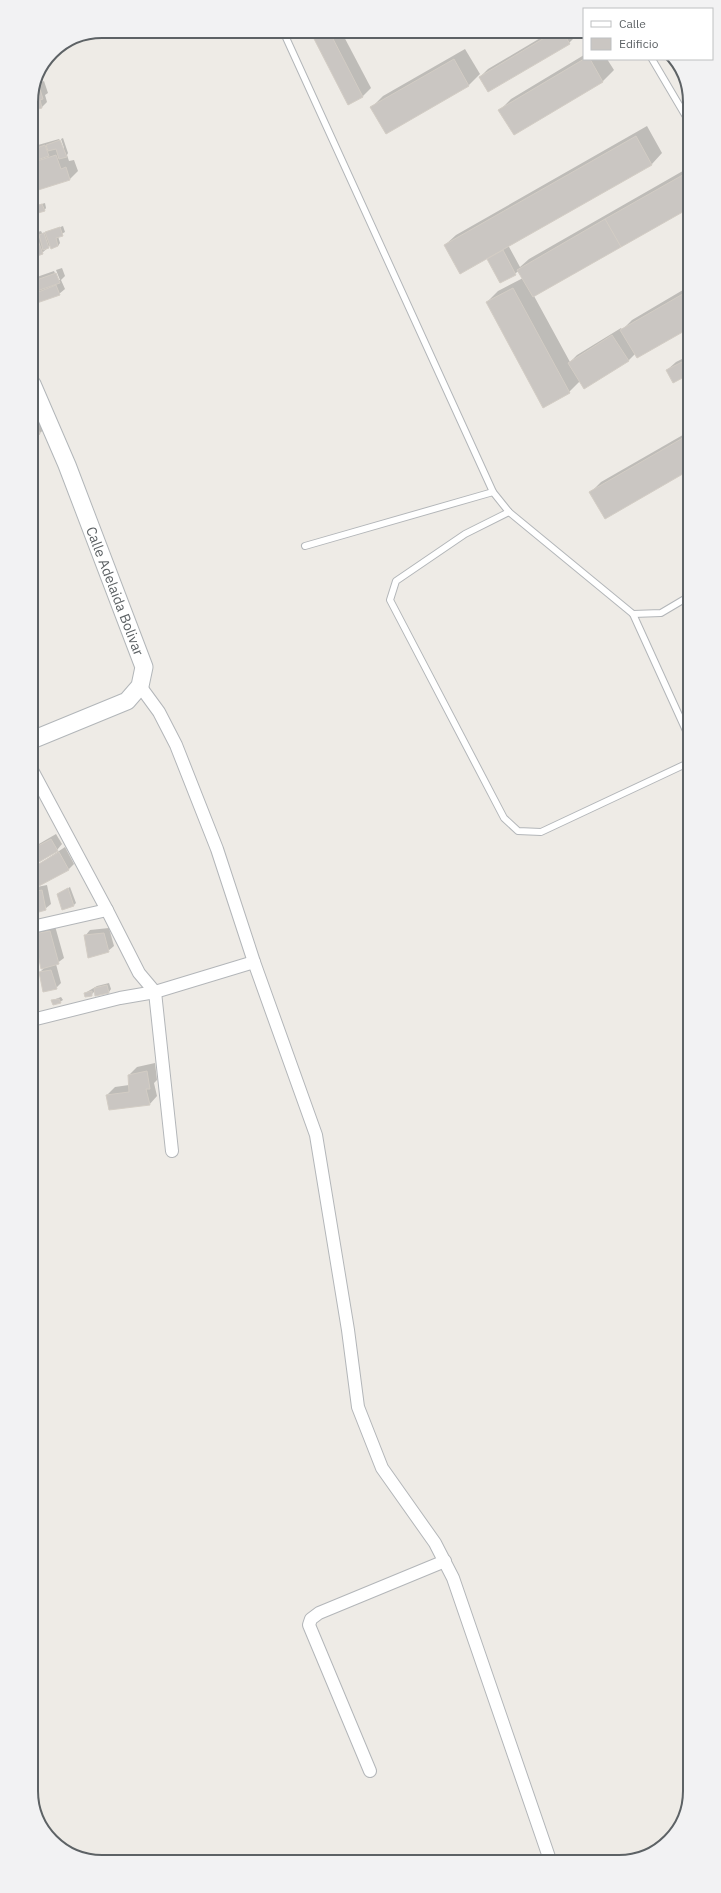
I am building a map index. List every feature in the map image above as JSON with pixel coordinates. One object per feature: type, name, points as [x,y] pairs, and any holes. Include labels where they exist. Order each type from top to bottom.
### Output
[{"type":"main road","name":"Calle Adelaida Bolivar","points":[[38,398],[67,465],[144,667],[140,686]]},
{"type":"main road","points":[[38,738],[127,701],[140,686]]},
{"type":"street","points":[[140,686],[159,712],[176,745],[217,849],[254,962],[316,1134],[348,1330],[358,1407],[382,1468],[436,1543],[445,1561],[548,1855]]},
{"type":"street","points":[[38,781],[139,973],[155,992],[172,1151]]},
{"type":"street","points":[[38,927],[107,910]]},
{"type":"street","points":[[38,1018],[120,998],[155,992],[254,962]]},
{"type":"street","points":[[370,1771],[309,1624],[311,1619],[320,1613],[445,1561]]},
{"type":"lane","points":[[286,38],[493,492],[509,512],[633,614],[683,724]]},
{"type":"lane","points":[[653,60],[683,112]]},
{"type":"lane","points":[[305,546],[493,492]]},
{"type":"lane","points":[[509,512],[465,534],[396,581],[390,600],[504,818],[518,831],[541,832],[683,764]]},
{"type":"lane","points":[[633,614],[661,613],[683,600]]},
{"type":"building","points":[[314,38],[333,38],[363,97],[348,105]]},
{"type":"building","points":[[544,38],[566,38],[570,44],[488,92],[479,77]]},
{"type":"building","points":[[454,59],[469,86],[386,134],[370,107]]},
{"type":"building","points":[[583,60],[591,60],[603,82],[514,135],[498,110]]},
{"type":"building","points":[[40,88],[43,99],[40,100],[42,108],[38,109]]},
{"type":"building","points":[[636,136],[652,165],[460,274],[444,245]]},
{"type":"building","points":[[60,140],[67,157],[59,159],[56,149],[48,151],[46,145]]},
{"type":"building","points":[[45,145],[49,156],[38,160],[38,148]]},
{"type":"building","points":[[56,155],[61,169],[66,167],[70,180],[38,190],[38,161]]},
{"type":"building","points":[[683,175],[683,212],[621,247],[605,219]]},
{"type":"building","points":[[42,204],[45,211],[38,213],[38,205]]},
{"type":"building","points":[[605,219],[621,247],[533,297],[517,270]]},
{"type":"building","points":[[60,227],[63,236],[56,238],[58,246],[51,249],[45,232]]},
{"type":"building","points":[[44,233],[49,248],[43,250],[39,235]]},
{"type":"building","points":[[38,240],[43,254],[38,256]]},
{"type":"building","points":[[503,250],[516,275],[500,283],[487,259]]},
{"type":"building","points":[[56,273],[60,283],[38,291],[38,279]]},
{"type":"building","points":[[56,285],[60,295],[38,303],[38,292]]},
{"type":"building","points":[[513,288],[570,393],[543,408],[486,302]]},
{"type":"building","points":[[683,294],[683,332],[637,358],[620,330]]},
{"type":"building","points":[[612,335],[629,361],[584,389],[568,363]]},
{"type":"building","points":[[683,362],[683,378],[673,383],[666,370]]},
{"type":"building","points":[[683,438],[683,474],[605,519],[589,492]]},
{"type":"building","points":[[51,839],[58,851],[38,863],[38,846]]},
{"type":"building","points":[[59,852],[69,870],[38,886],[38,864]]},
{"type":"building","points":[[68,888],[74,906],[62,910],[57,894]]},
{"type":"building","points":[[42,890],[46,910],[38,912],[38,891]]},
{"type":"building","points":[[50,931],[59,964],[41,969],[38,954],[38,933]]},
{"type":"building","points":[[104,933],[109,952],[88,958],[84,935]]},
{"type":"building","points":[[51,970],[57,989],[43,992],[39,972]]},
{"type":"building","points":[[107,985],[109,993],[95,996],[94,988]]},
{"type":"building","points":[[92,991],[92,996],[85,997],[84,993]]},
{"type":"building","points":[[59,999],[61,1003],[53,1005],[51,1000]]},
{"type":"building","points":[[147,1071],[150,1089],[146,1089],[150,1105],[109,1110],[106,1095],[129,1092],[128,1075]]}]
